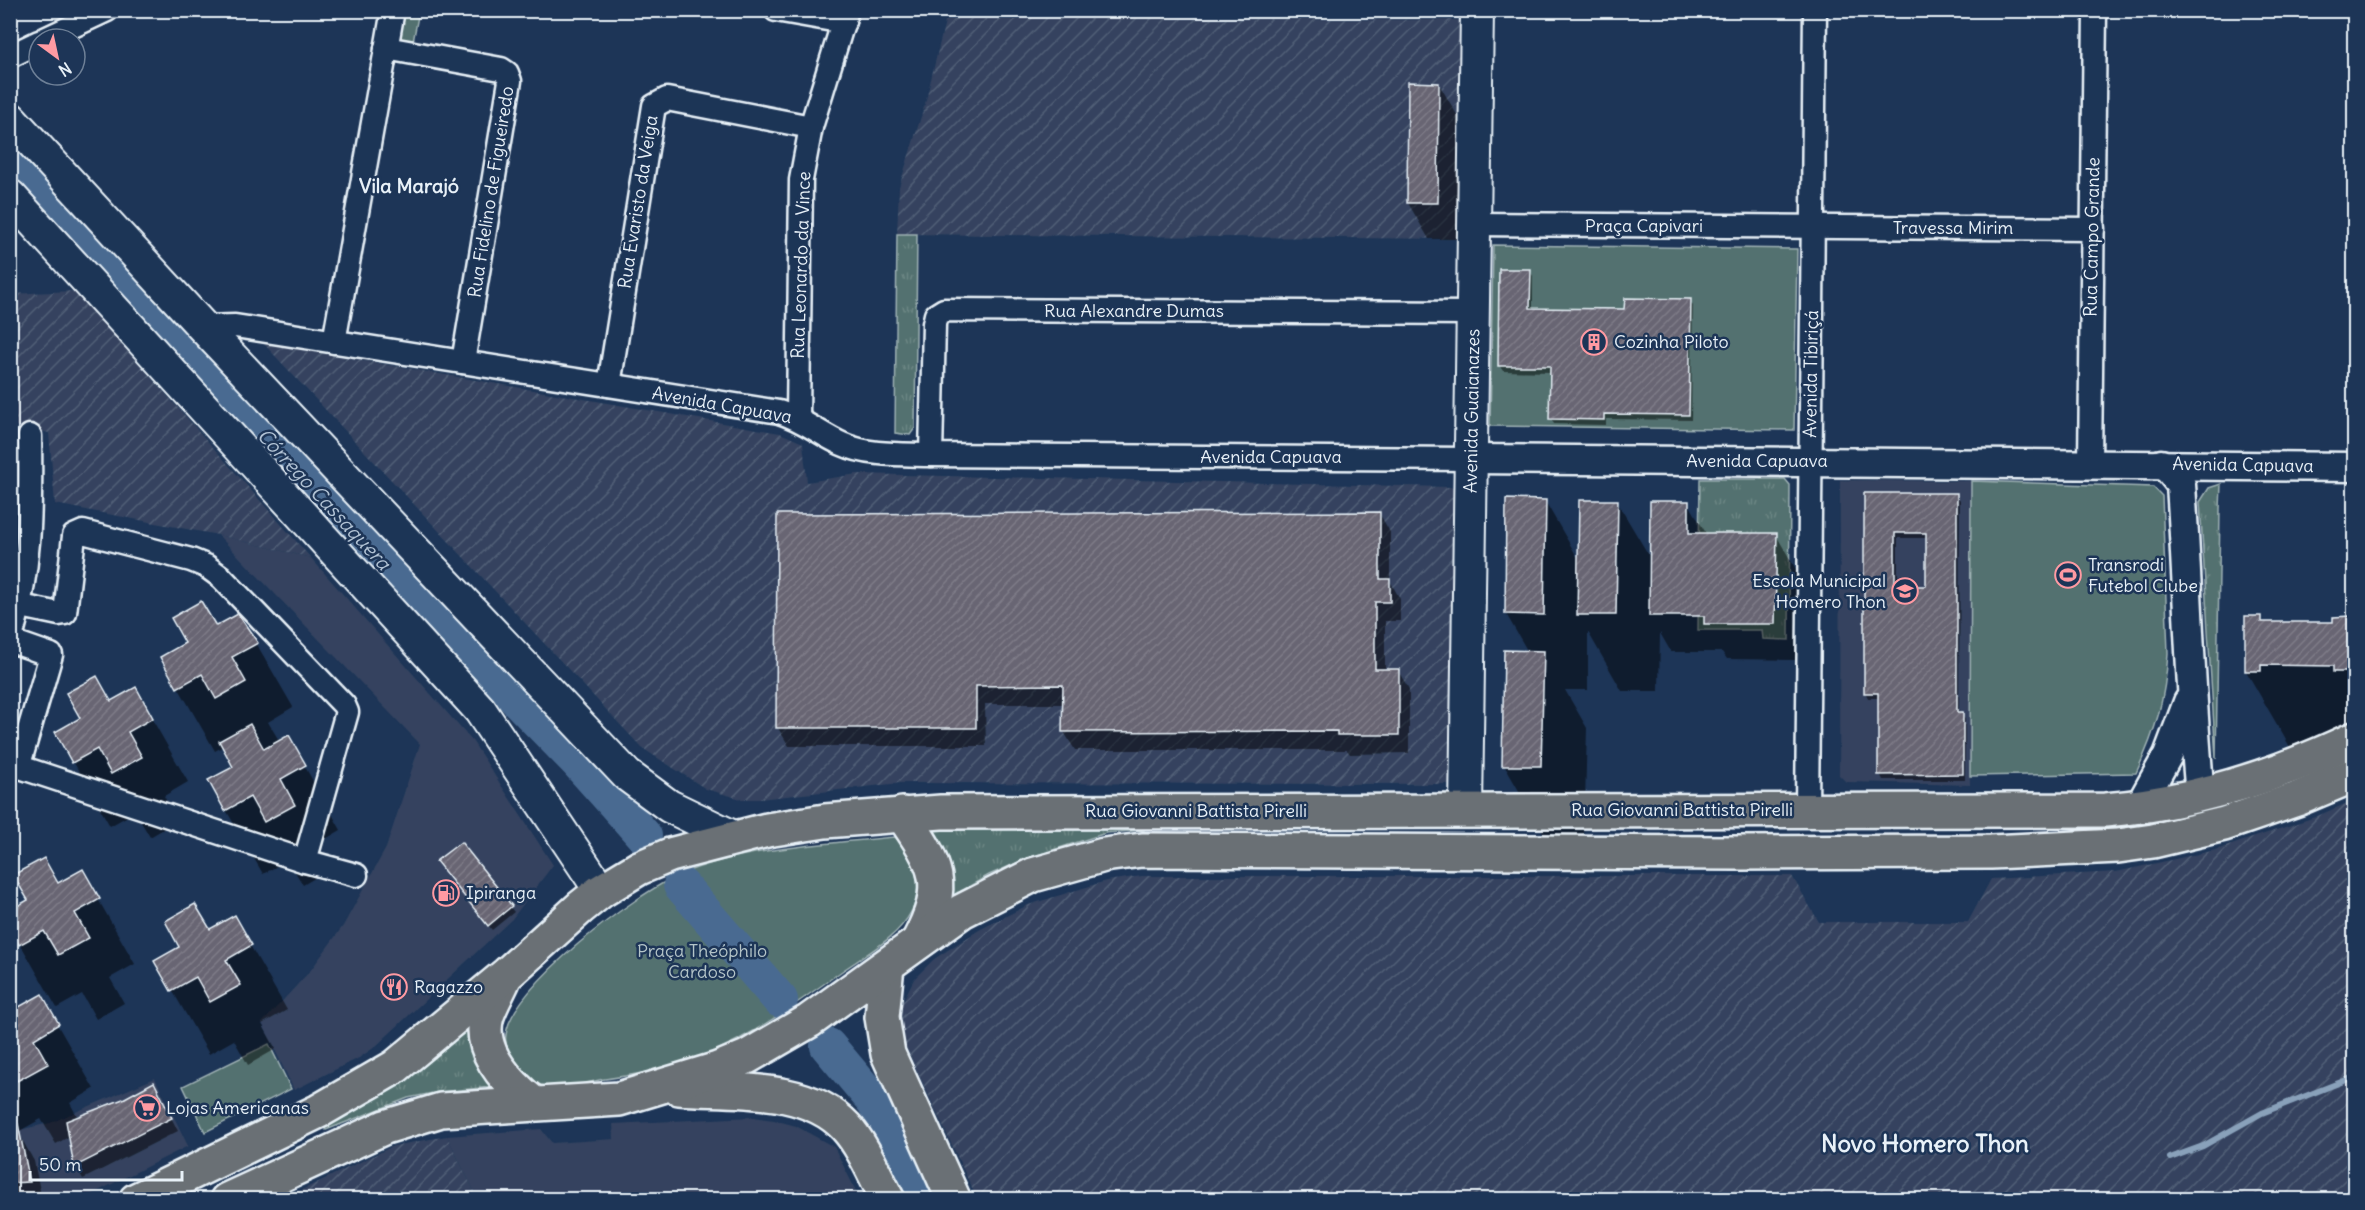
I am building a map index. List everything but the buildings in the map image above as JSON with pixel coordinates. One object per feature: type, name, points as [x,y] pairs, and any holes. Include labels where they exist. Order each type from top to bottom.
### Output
[{"type":"highway","name":"Rua Giovanni Battista Pirelli","points":[[136,1200],[319,1112],[372,1082],[418,1050],[601,891],[639,868],[670,855],[733,837],[825,821],[902,814],[1027,811],[1807,809],[2059,811],[2139,807],[2200,795],[2300,763],[2355,739]]},
{"type":"highway","points":[[227,1200],[385,1127],[441,1110],[619,1099],[665,1087],[747,1057],[778,1040],[887,966],[962,911],[1033,875],[1104,855],[1143,850],[1738,854],[2002,851],[2118,846],[2153,842],[2224,825],[2297,800],[2355,775]]},
{"type":"highway","points":[[2200,795],[2224,825]]},
{"type":"highway","points":[[902,814],[933,866],[937,883],[929,920],[918,942]]},
{"type":"highway","points":[[887,966],[882,1017],[888,1054],[954,1200]]},
{"type":"highway","points":[[507,974],[487,1016],[486,1031],[492,1054],[503,1075],[533,1103]]},
{"type":"highway","points":[[665,1087],[783,1095],[807,1102],[846,1127],[888,1200]]},
{"type":"main road","name":"Avenida Guaianazes","points":[[1466,811],[1477,10]]},
{"type":"main road","points":[[10,118],[203,327],[627,775],[669,806],[733,837]]},
{"type":"main road","points":[[10,196],[480,710],[601,891]]},
{"type":"street","points":[[71,27],[107,10]]},
{"type":"street","points":[[334,342],[393,10]]},
{"type":"street","points":[[776,10],[845,16]]},
{"type":"street","name":"Avenida Tibiriçá","points":[[1807,809],[1815,10]]},
{"type":"street","name":"Rua Campo Grande","points":[[2090,465],[2095,10]]},
{"type":"street","name":"Rua Leonardo da Vince","points":[[798,417],[801,180],[811,127],[845,16]]},
{"type":"street","points":[[10,56],[27,48]]},
{"type":"street","name":"Rua Fidelino de Figueiredo","points":[[386,48],[501,69],[507,73],[510,81],[463,362]]},
{"type":"street","name":"Rua Evaristo da Veiga","points":[[609,385],[654,106],[667,99],[811,127]]},
{"type":"street","name":"Praça Capivari","points":[[1475,224],[1813,227]]},
{"type":"street","name":"Travessa Mirim","points":[[1813,227],[2092,229]]},
{"type":"street","name":"Rua Alexandre Dumas","points":[[931,455],[934,324],[936,315],[944,310],[1474,313]]},
{"type":"street","name":"Avenida Capuava","points":[[203,327],[235,326],[798,417],[844,445],[870,451],[931,455],[2355,467]]},
{"type":"street","points":[[30,436],[31,534],[21,606],[11,642],[49,653],[51,658],[20,761],[24,768],[305,861],[356,875]]},
{"type":"street","points":[[2161,464],[2181,485],[2192,653],[2191,694],[2200,795]]},
{"type":"street","points":[[2181,485],[2191,473],[2204,465]]},
{"type":"street","points":[[21,606],[59,614],[65,613],[74,536],[83,532],[191,560],[206,566],[221,577],[344,705],[347,712],[305,861]]},
{"type":"street","points":[[2139,807],[2168,755],[2191,694]]},
{"type":"shaded area","points":[[946,17],[1462,20],[1459,239],[897,234],[899,187],[925,104]]},
{"type":"shaded area","points":[[73,291],[311,558],[218,535],[55,504],[49,433],[11,425],[10,294]]},
{"type":"shaded area","points":[[263,343],[780,433],[803,443],[807,482],[857,474],[1451,487],[1455,491],[1450,784],[900,783],[760,799],[741,799],[706,789],[642,748]]},
{"type":"shaded area","name":"Escola Municipal Homero Thon","points":[[1840,480],[1971,481],[1970,785],[1846,782],[1839,775]]},
{"type":"shaded area","points":[[218,535],[311,558],[473,742],[553,865],[512,919],[375,1047],[359,1058],[294,1090],[262,1023],[310,971],[343,926],[386,848],[420,744]]},
{"type":"shaded area","points":[[2354,800],[2354,1199],[977,1199],[905,1045],[901,1026],[902,1003],[914,979],[934,959],[979,930],[1028,905],[1106,881],[1142,876],[1792,876],[1819,922],[1968,922],[1991,879],[2116,872],[2216,850],[2315,817]]},
{"type":"shaded area","points":[[155,1078],[188,1146],[82,1199],[11,1199],[10,1132],[50,1123]]},
{"type":"shaded area","points":[[752,1117],[796,1126],[834,1147],[860,1199],[478,1199],[447,1136],[541,1129],[552,1143],[614,1139],[613,1124]]},
{"type":"shaded area","points":[[447,1136],[478,1199],[283,1199],[393,1146]]},
{"type":"green space","points":[[396,11],[419,11],[412,47],[400,45]]},
{"type":"green space","points":[[897,234],[917,234],[915,428],[910,435],[895,433]]},
{"type":"green space","points":[[1493,245],[1797,249],[1794,430],[1490,426]]},
{"type":"green space","points":[[1700,479],[1785,479],[1790,485],[1789,640],[1763,639],[1762,630],[1698,630]]},
{"type":"green space","name":"Transrodi Futebol Clube","points":[[1971,481],[2153,487],[2162,496],[2167,670],[2158,714],[2136,773],[1970,776]]},
{"type":"green space","points":[[2221,484],[2216,759],[2200,502],[2209,488]]},
{"type":"green space","points":[[1144,827],[1144,830],[1106,833],[1028,858],[989,875],[951,897],[949,869],[929,829]]},
{"type":"green space","name":"Praça Theóphilo Cardoso","points":[[895,837],[908,853],[916,872],[915,903],[905,921],[873,951],[746,1035],[703,1056],[670,1067],[560,1087],[545,1086],[534,1082],[523,1073],[511,1057],[506,1035],[513,1015],[529,992],[579,943],[661,884],[706,865],[759,852]]},
{"type":"green space","points":[[468,1029],[472,1055],[492,1087],[438,1092],[408,1098],[326,1130],[323,1124],[399,1082]]},
{"type":"green space","points":[[269,1044],[291,1089],[205,1132],[183,1086]]},
{"type":"waterway","name":"Córrego Cassaquera","points":[[10,156],[165,324],[309,486],[578,762],[644,836]]},
{"type":"waterway","points":[[630,818],[641,806]]},
{"type":"waterway","name":"Córrego Cassaquera","points":[[681,885],[780,1000]]},
{"type":"waterway","name":"Córrego Cassaquera","points":[[828,1046],[875,1102],[921,1200]]},
{"type":"waterway","points":[[2170,1158],[2203,1146],[2262,1113],[2354,1077]]},
{"type":"place","name":"Cozinha Piloto","points":[[1594,342]]},
{"type":"place","name":"Transrodi Futebol Clube","points":[[2068,575]]},
{"type":"place","name":"Escola Municipal Homero Thon","points":[[1905,591]]},
{"type":"place","name":"Ipiranga","points":[[446,893]]},
{"type":"place","name":"Ragazzo","points":[[394,987]]},
{"type":"place","name":"Lojas Americanas","points":[[147,1108]]},
{"type":"district","name":"Vila Marajó","points":[[409,186]]},
{"type":"district","name":"Novo Homero Thon","points":[[1925,1144]]}]
